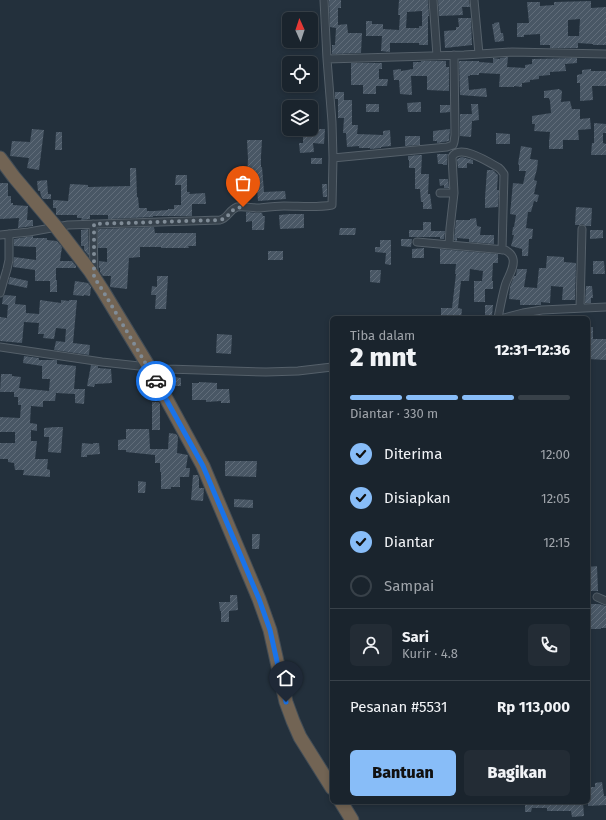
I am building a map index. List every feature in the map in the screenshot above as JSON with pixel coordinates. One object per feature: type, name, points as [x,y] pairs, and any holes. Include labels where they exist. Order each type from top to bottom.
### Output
[{"type":"highway","points":[[0,158],[57,228],[94,277],[149,367],[200,460],[259,599],[270,630],[286,702],[293,721],[300,737],[330,785]]},
{"type":"highway","points":[[342,804],[352,820]]},
{"type":"street","points":[[0,234],[29,232],[68,225],[220,220],[227,217],[232,210],[238,207],[311,207],[332,205],[332,122],[326,59],[324,0]]},
{"type":"street","points":[[433,0],[437,56]]},
{"type":"street","points":[[474,0],[479,54]]},
{"type":"street","points":[[326,59],[512,52],[606,54]]},
{"type":"street","points":[[332,158],[447,148],[453,145],[454,55]]},
{"type":"street","points":[[447,148],[453,155],[454,193],[449,245]]},
{"type":"street","points":[[453,155],[455,153],[468,153],[474,155],[499,168],[503,172],[502,250]]},
{"type":"street","points":[[440,193],[454,193]]},
{"type":"street","points":[[94,224],[94,277]]},
{"type":"street","points":[[580,308],[582,229]]},
{"type":"street","points":[[0,292],[9,260],[10,234]]},
{"type":"street","points":[[417,242],[502,250],[511,253],[514,261],[504,288],[498,316]]},
{"type":"street","points":[[512,316],[536,311],[606,307]]},
{"type":"street","points":[[0,347],[102,362],[191,370],[298,372],[330,367]]},
{"type":"street","points":[[597,597],[606,601]]},
{"type":"building","points":[[329,0],[341,0],[341,8],[338,8],[338,25],[347,24],[348,33],[362,33],[361,53],[332,54],[332,45],[335,45],[336,28],[330,27]]},
{"type":"building","points":[[399,0],[428,0],[428,45],[419,45],[419,43],[390,43],[390,52],[381,51],[382,36],[366,36],[366,21],[372,21],[372,24],[383,24],[383,29],[399,30],[400,15],[398,15]],"holes":[[[422,11],[422,26],[419,26],[419,28],[406,28],[407,12]]]},
{"type":"building","points":[[438,0],[469,0],[470,7],[462,7],[463,15],[439,16]]},
{"type":"building","points":[[591,1],[591,8],[606,7],[606,45],[578,43],[578,48],[550,48],[550,45],[540,45],[540,34],[517,37],[517,23],[529,23],[527,2],[540,2],[540,6],[554,5],[554,2]],"holes":[[[580,19],[579,36],[568,36],[568,20]]]},
{"type":"building","points":[[458,18],[471,18],[472,45],[445,48],[444,31],[456,30],[456,27],[459,27]]},
{"type":"building","points":[[499,22],[504,41],[495,42],[492,24]]},
{"type":"building","points":[[508,57],[507,67],[525,68],[525,65],[532,64],[532,59],[577,58],[577,63],[565,64],[566,71],[550,72],[550,75],[539,76],[539,79],[522,83],[522,87],[499,87],[500,74],[479,73],[479,75],[470,75],[468,76],[469,90],[486,88],[487,97],[460,95],[459,61],[493,63],[493,58],[500,59]]},
{"type":"building","points":[[446,61],[446,67],[449,67],[449,91],[427,90],[427,76],[411,76],[412,95],[400,94],[399,80],[394,80],[393,70],[401,69],[401,71],[413,69],[413,62]]},
{"type":"building","points":[[351,63],[382,63],[382,69],[379,69],[379,79],[388,79],[387,86],[376,86],[376,94],[363,94],[363,85],[351,85]]},
{"type":"building","points":[[591,69],[591,71],[606,71],[606,86],[592,86],[593,100],[580,101],[580,83],[577,83],[577,75],[582,74],[582,70]]},
{"type":"building","points":[[559,89],[562,91],[561,102],[570,101],[572,109],[580,109],[580,119],[590,118],[591,129],[578,130],[579,140],[563,140],[563,149],[549,149],[550,132],[534,131],[535,124],[532,124],[532,116],[551,113],[550,101],[549,98],[544,98],[544,91]]},
{"type":"building","points":[[335,92],[344,92],[344,100],[352,100],[352,125],[358,125],[357,134],[383,135],[383,131],[390,130],[391,146],[370,149],[359,148],[359,146],[347,147],[346,133],[343,133],[344,118],[338,118],[338,99],[335,99]]},
{"type":"building","points":[[421,102],[421,112],[408,112],[407,103]]},
{"type":"building","points":[[366,104],[379,104],[379,112],[366,112]]},
{"type":"building","points":[[471,104],[478,104],[479,120],[472,121],[471,137],[460,136],[460,114],[472,114]]},
{"type":"building","points":[[440,105],[450,105],[450,112],[440,113]]},
{"type":"building","points":[[594,123],[606,124],[606,133],[603,133],[603,143],[606,144],[606,155],[591,155],[592,143],[594,143]]},
{"type":"building","points":[[32,129],[44,130],[39,170],[27,168],[29,158],[10,156],[12,141],[30,142]]},
{"type":"building","points":[[318,129],[325,129],[324,144],[313,143],[314,152],[300,153],[299,143],[303,143],[303,136],[318,136]]},
{"type":"building","points":[[450,129],[449,141],[437,143],[437,141],[433,141],[433,131]]},
{"type":"building","points":[[56,132],[62,132],[62,150],[55,150]]},
{"type":"building","points":[[496,133],[510,134],[510,144],[496,144]]},
{"type":"building","points":[[405,136],[420,136],[420,145],[405,146]]},
{"type":"building","points":[[247,140],[262,140],[261,167],[264,192],[285,191],[286,199],[258,201],[256,175],[247,175]]},
{"type":"building","points":[[521,146],[532,148],[530,159],[538,160],[534,180],[537,181],[534,194],[539,195],[537,202],[534,201],[531,212],[528,212],[526,228],[533,229],[532,239],[529,239],[528,256],[522,256],[522,249],[511,246],[514,235],[512,235],[516,215],[510,214],[513,183],[523,184],[526,171],[519,171],[518,164]]},
{"type":"building","points":[[437,154],[448,154],[447,165],[438,164]]},
{"type":"building","points":[[422,155],[421,174],[429,174],[428,194],[430,194],[432,209],[423,209],[420,189],[415,189],[415,168],[409,168],[408,156]]},
{"type":"building","points":[[462,157],[473,160],[473,164],[467,163],[467,168],[458,168],[457,159]]},
{"type":"building","points":[[311,158],[322,158],[322,164],[311,164]]},
{"type":"building","points":[[130,168],[136,168],[139,208],[147,208],[147,211],[168,210],[174,209],[174,205],[181,205],[181,185],[175,185],[176,175],[187,175],[187,192],[190,192],[189,194],[205,193],[206,204],[192,204],[192,216],[153,216],[108,219],[108,215],[90,215],[90,219],[81,220],[82,218],[77,218],[77,215],[56,215],[56,208],[53,208],[53,200],[68,201],[70,184],[88,185],[88,187],[130,186]]},
{"type":"building","points":[[487,170],[493,170],[498,175],[498,207],[485,208]]},
{"type":"building","points":[[439,179],[448,179],[449,188],[444,188],[444,185],[440,186]]},
{"type":"building","points":[[47,180],[48,194],[51,194],[51,199],[43,199],[40,191],[38,191],[37,181]]},
{"type":"building","points":[[0,183],[8,183],[8,196],[11,196],[11,203],[13,203],[13,205],[28,206],[27,220],[33,220],[33,226],[18,228],[19,218],[0,219]]},
{"type":"building","points":[[322,184],[327,184],[327,197],[323,197]]},
{"type":"building","points":[[576,207],[592,208],[591,226],[585,226],[583,224],[575,225]]},
{"type":"building","points":[[246,212],[262,213],[263,216],[265,216],[264,230],[252,230],[252,221],[246,222]]},
{"type":"building","points":[[304,214],[304,228],[280,229],[279,215]]},
{"type":"building","points":[[476,218],[477,226],[481,227],[480,235],[494,235],[494,244],[469,242],[469,239],[457,238],[457,241],[454,240],[456,220],[470,220]]},
{"type":"building","points":[[423,222],[431,222],[431,231],[445,231],[444,239],[440,239],[440,237],[409,237],[409,230],[423,230]]},
{"type":"building","points":[[154,227],[155,233],[196,233],[196,246],[188,246],[189,248],[140,247],[140,257],[129,258],[127,289],[110,287],[111,276],[103,276],[99,268],[99,261],[107,262],[107,248],[98,248],[98,229]]},
{"type":"building","points":[[340,228],[356,228],[355,235],[339,235]]},
{"type":"building","points":[[88,229],[89,256],[84,250],[84,246],[81,246],[81,230]]},
{"type":"building","points":[[590,230],[603,230],[603,238],[590,239]]},
{"type":"building","points":[[33,236],[33,238],[47,238],[47,240],[57,241],[62,247],[60,261],[72,261],[76,266],[76,268],[56,268],[57,292],[50,292],[50,281],[35,281],[35,270],[13,267],[14,257],[36,260],[36,247],[14,246],[14,239]]},
{"type":"building","points":[[401,239],[412,239],[411,247],[401,246]]},
{"type":"building","points":[[380,240],[391,240],[391,265],[385,264],[386,253],[375,252],[375,247],[380,247]]},
{"type":"building","points":[[424,248],[424,258],[412,258],[412,249]]},
{"type":"building","points":[[440,249],[498,254],[498,263],[493,263],[493,289],[485,289],[485,302],[474,302],[474,281],[482,281],[483,271],[470,269],[469,281],[461,281],[458,308],[462,309],[461,316],[441,316],[441,308],[452,308],[456,264],[440,264]]},
{"type":"building","points":[[268,251],[283,251],[283,260],[268,260]]},
{"type":"building","points":[[547,256],[564,257],[564,262],[576,263],[575,300],[562,300],[563,287],[551,286],[550,303],[541,302],[541,305],[520,305],[520,300],[509,299],[510,287],[514,276],[516,276],[517,269],[527,269],[524,287],[537,288],[539,268],[546,268]]},
{"type":"building","points":[[593,261],[604,261],[605,274],[593,274]]},
{"type":"building","points":[[370,270],[381,270],[380,283],[370,282]]},
{"type":"building","points":[[157,276],[168,276],[166,309],[155,309],[156,295],[151,295],[152,286],[157,287]]},
{"type":"building","points":[[10,277],[28,281],[27,288],[8,284]]},
{"type":"building","points":[[75,281],[88,283],[91,287],[90,296],[73,295]]},
{"type":"building","points":[[586,286],[592,286],[593,298],[591,298],[591,303],[585,303]]},
{"type":"building","points":[[5,295],[16,296],[15,304],[26,305],[26,313],[39,314],[40,300],[61,303],[61,300],[77,300],[73,343],[90,345],[89,355],[54,350],[56,341],[65,342],[66,329],[56,328],[54,339],[43,338],[44,334],[38,334],[39,323],[24,322],[22,343],[0,341],[0,317],[7,318],[8,305],[2,304],[3,297]]},
{"type":"building","points":[[485,305],[493,305],[492,316],[485,316]]},
{"type":"building","points":[[590,327],[593,327],[593,339],[606,339],[606,360],[590,359]]},
{"type":"building","points":[[217,334],[232,335],[231,354],[216,353]]},
{"type":"building","points":[[24,356],[39,358],[39,360],[57,360],[57,364],[76,366],[74,389],[85,389],[84,404],[75,403],[75,394],[56,393],[55,401],[43,401],[43,407],[31,406],[30,423],[37,424],[37,431],[31,430],[31,441],[37,441],[35,459],[48,459],[47,469],[50,470],[50,477],[23,475],[24,470],[15,470],[14,463],[8,462],[8,459],[0,459],[0,443],[15,443],[15,432],[0,432],[0,417],[20,418],[21,405],[18,405],[18,397],[14,397],[14,392],[0,392],[1,374],[12,374],[12,376],[21,377],[19,388],[49,391],[50,379],[42,379],[42,366],[23,363]]},
{"type":"building","points":[[91,365],[98,366],[98,368],[111,369],[112,383],[95,384],[94,387],[87,386]]},
{"type":"building","points":[[169,376],[181,378],[181,386],[173,386],[168,384]]},
{"type":"building","points":[[192,383],[217,383],[217,389],[229,389],[230,403],[221,403],[221,401],[206,402],[206,400],[192,400]]},
{"type":"building","points":[[152,402],[159,402],[160,404],[160,430],[152,430]]},
{"type":"building","points":[[63,427],[61,453],[48,452],[49,437],[44,437],[44,428]]},
{"type":"building","points":[[126,429],[149,429],[150,449],[168,449],[169,433],[176,434],[178,437],[177,453],[188,455],[186,468],[190,468],[189,477],[180,477],[180,487],[161,489],[160,463],[155,463],[155,455],[118,450],[118,440],[126,439]]},
{"type":"building","points":[[82,443],[99,443],[100,454],[81,457]]},
{"type":"building","points":[[225,461],[257,461],[256,477],[225,476]]},
{"type":"building","points":[[193,475],[198,475],[199,488],[204,488],[203,501],[191,500]]},
{"type":"building","points":[[138,481],[146,482],[145,493],[138,493]]},
{"type":"building","points":[[234,499],[253,500],[253,508],[234,507]]},
{"type":"building","points":[[252,534],[260,534],[259,549],[252,549]]},
{"type":"building","points":[[597,566],[598,591],[590,591],[590,567]]},
{"type":"building","points":[[230,595],[237,595],[238,610],[229,611],[229,622],[221,622],[219,602],[230,602]]},
{"type":"building","points":[[590,604],[606,606],[606,628],[591,629]]},
{"type":"building","points":[[602,782],[604,796],[606,796],[606,805],[588,806],[588,804],[590,804],[590,787],[595,787],[595,783]]},
{"type":"building","points":[[525,804],[583,804],[584,816],[572,817],[571,811],[547,811],[547,808],[532,808],[531,812],[525,812]]},
{"type":"way so far","points":[[156,381],[94,277],[94,224],[220,220],[227,217],[232,210],[238,207],[243,207]]},
{"type":"route","points":[[156,381],[203,466],[259,599],[270,630],[286,702]]}]
